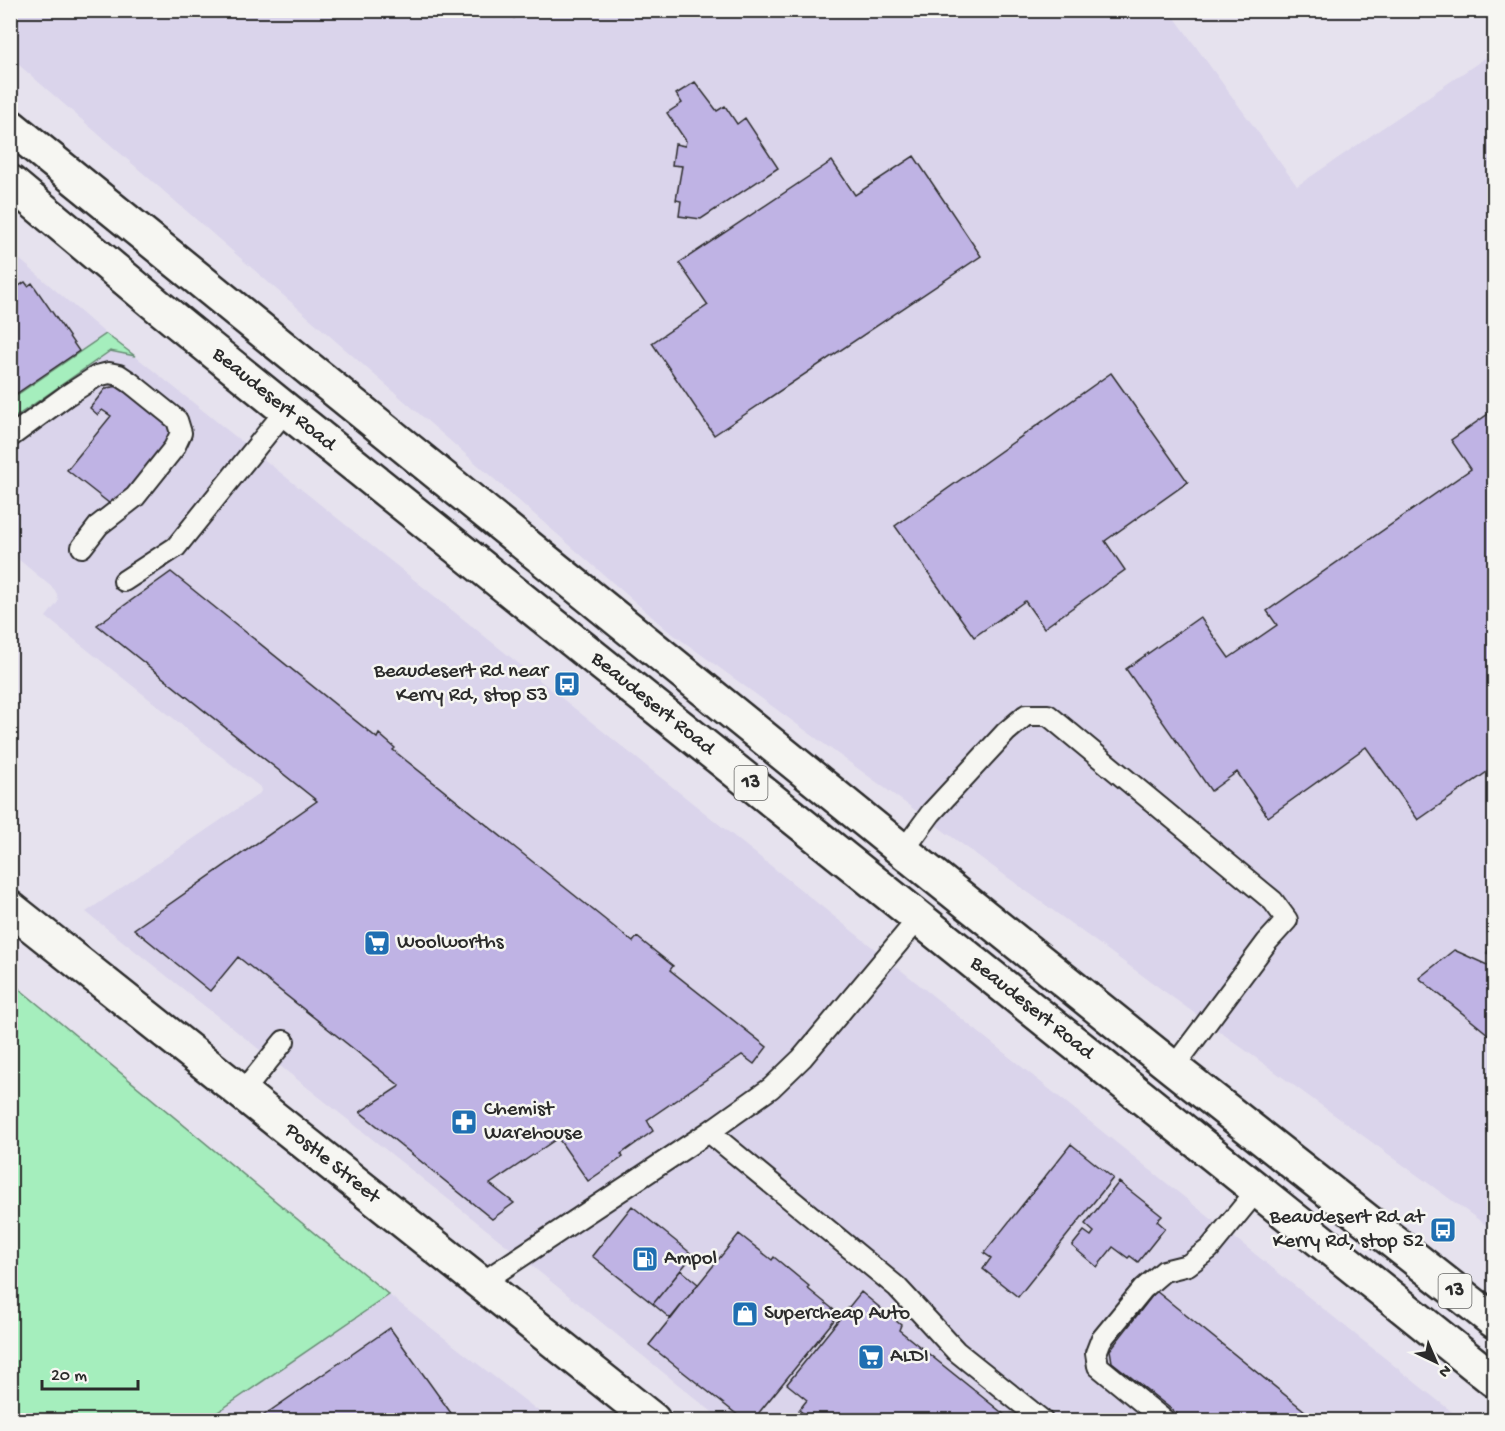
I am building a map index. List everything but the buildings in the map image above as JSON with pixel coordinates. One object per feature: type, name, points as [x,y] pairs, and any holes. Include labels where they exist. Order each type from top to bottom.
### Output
[{"type":"main road","name":"Beaudesert Road","points":[[10,126],[1173,1068],[1494,1321]]},
{"type":"main road","name":"Beaudesert Road","points":[[10,182],[150,300],[286,410],[1494,1380]]},
{"type":"main road","name":"Postle Street","points":[[10,908],[653,1420]]},
{"type":"lane","points":[[10,437],[97,376],[110,373],[119,375],[131,383],[177,420],[181,433],[174,448],[135,497],[99,525],[82,547]]},
{"type":"lane","points":[[124,580],[176,546],[286,410]]},
{"type":"lane","points":[[903,850],[931,813],[1006,732],[1026,715],[1047,715],[1273,901],[1287,920],[1267,942],[1173,1068]]},
{"type":"lane","points":[[481,1283],[709,1132],[771,1088],[802,1058],[919,918]]},
{"type":"lane","points":[[243,1092],[284,1041]]},
{"type":"lane","points":[[709,1132],[897,1287],[956,1351],[1042,1420]]},
{"type":"lane","points":[[1164,1420],[1098,1366],[1096,1353],[1101,1340],[1143,1289],[1164,1272],[1188,1265],[1209,1249],[1258,1190]]},
{"type":"shaded area","points":[[11,10],[1170,11],[1297,186],[1494,52],[1494,1231],[666,629],[11,58]]},
{"type":"shaded area","points":[[10,251],[106,334],[11,399],[10,399]]},
{"type":"shaded area","points":[[110,351],[135,356],[1462,1420],[722,1420],[506,1245],[86,912],[261,791],[260,787],[46,617],[58,602],[57,594],[11,553],[10,420]]},
{"type":"shaded area","points":[[389,1295],[550,1420],[206,1420]]},
{"type":"green space","points":[[106,334],[135,356],[110,351],[11,420],[11,399]]},
{"type":"green space","points":[[11,982],[389,1295],[206,1420],[11,1420]]},
{"type":"place","name":"Beaudesert Rd near Kerry Rd, stop 53","points":[[567,684]]},
{"type":"place","name":"Woolworths","points":[[377,943]]},
{"type":"place","name":"Chemist Warehouse","points":[[464,1122]]},
{"type":"place","name":"Beaudesert Rd at Kerry Rd, stop 52","points":[[1443,1230]]},
{"type":"place","name":"Ampol","points":[[645,1259]]},
{"type":"place","name":"Supercheap Auto","points":[[745,1314]]},
{"type":"place","name":"ALDI","points":[[871,1357]]}]
